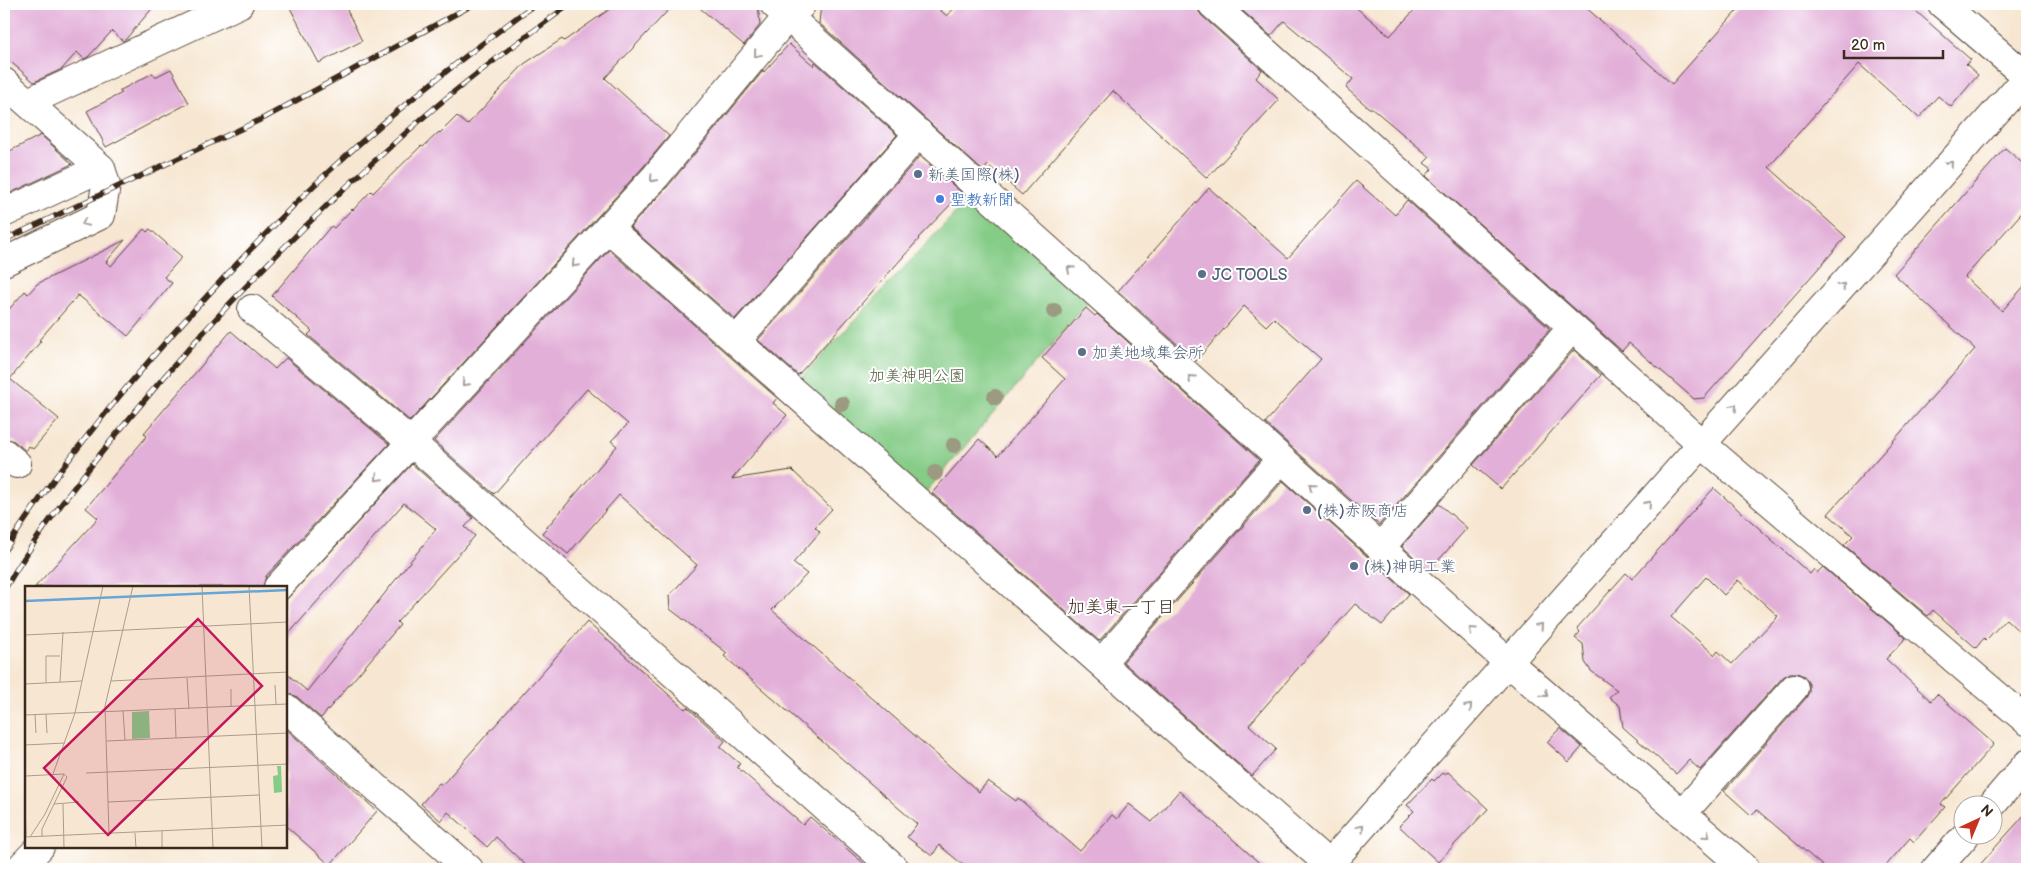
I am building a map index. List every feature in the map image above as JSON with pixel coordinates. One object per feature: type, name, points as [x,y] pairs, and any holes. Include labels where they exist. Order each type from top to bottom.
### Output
[{"type":"street","points":[[28,102],[239,4]]},
{"type":"street","points":[[1212,4],[1702,444],[2027,721]]},
{"type":"street","points":[[608,228],[1101,663],[1329,868],[1508,662],[2027,77],[1942,4]]},
{"type":"street","points":[[279,586],[656,176],[788,8],[919,134],[1508,662],[1746,869]]},
{"type":"street","points":[[4,82],[101,168],[106,185],[101,215],[4,262]]},
{"type":"street","points":[[736,341],[919,134]]},
{"type":"street","points":[[4,214],[101,168]]},
{"type":"street","points":[[252,310],[411,442],[895,869]]},
{"type":"street","points":[[1380,548],[1572,328]]},
{"type":"street","points":[[1101,663],[1281,459]]},
{"type":"street","points":[[1682,814],[1794,688]]},
{"type":"street","points":[[288,710],[469,869]]},
{"type":"street","points":[[2000,796],[2027,764]]},
{"type":"street","points":[[1936,869],[1956,846]]},
{"type":"street","points":[[19,869],[39,848]]},
{"type":"street","points":[[4,862],[12,869]]},
{"type":"green space","name":"加美神明公園","points":[[972,195],[1090,300],[926,492],[798,381]]},
{"type":"building","points":[[4,4],[156,4],[125,40],[123,41],[112,31],[88,57],[84,59],[77,52],[62,69],[34,82],[4,56]]},
{"type":"building","points":[[288,4],[344,4],[362,41],[319,63]]},
{"type":"building","points":[[617,4],[674,4],[605,78],[669,136],[644,166],[410,421],[308,335],[312,331],[272,296],[331,226],[334,228],[371,191],[373,193],[421,146],[423,147],[440,133],[457,116],[467,125],[524,64],[562,39],[564,41]]},
{"type":"building","points":[[695,4],[758,4],[760,25],[744,45]]},
{"type":"building","points":[[821,4],[933,4],[947,16],[958,4],[1197,4],[1197,9],[1202,16],[1262,70],[1256,78],[1279,100],[1207,178],[1113,91],[1022,195],[988,165],[983,171],[819,23]]},
{"type":"building","points":[[1235,4],[1352,4],[1390,36],[1420,4],[1582,4],[1672,84],[1743,4],[1908,4],[1971,60],[1966,64],[1978,75],[1951,107],[1938,96],[1919,118],[1859,64],[1769,167],[1846,237],[1704,398],[1694,399],[1629,343],[1622,351],[1426,176],[1432,169],[1424,163],[1430,157],[1346,88],[1353,79],[1284,21],[1271,36]]},
{"type":"building","points":[[789,44],[814,66],[815,62],[897,135],[735,319],[630,227],[668,186],[763,71],[763,73]]},
{"type":"building","points":[[171,69],[189,103],[106,147],[87,111],[122,93],[119,91],[153,73],[155,77]]},
{"type":"building","points":[[41,135],[72,164],[4,196],[4,154]]},
{"type":"building","points":[[2005,148],[2027,167],[2027,207],[1965,277],[2002,311],[2027,283],[2027,639],[2006,619],[1986,640],[1984,638],[1976,648],[1933,610],[1928,616],[1844,545],[1853,536],[1828,514],[1975,349],[1894,274]]},
{"type":"building","points":[[920,156],[962,193],[918,238],[798,375],[758,340]]},
{"type":"building","points":[[1356,181],[1395,215],[1407,200],[1550,329],[1379,525],[1265,423],[1321,359],[1274,318],[1266,326],[1244,306],[1196,361],[1118,291],[1209,188],[1288,258]]},
{"type":"building","points":[[144,229],[147,232],[150,229],[182,257],[164,277],[172,283],[128,336],[78,295],[39,340],[41,341],[10,379],[59,419],[33,449],[29,446],[26,451],[14,441],[4,438],[4,315],[25,291],[28,294],[37,284],[125,240],[106,262],[111,266]]},
{"type":"building","points":[[609,250],[777,398],[773,403],[787,415],[732,479],[792,470],[832,509],[815,527],[820,532],[793,563],[807,574],[772,610],[979,792],[988,781],[1016,801],[1018,798],[1080,851],[1112,815],[1117,819],[1129,804],[1152,822],[1179,791],[1266,869],[968,869],[939,845],[932,856],[907,837],[917,824],[724,656],[727,653],[670,609],[669,596],[697,565],[619,495],[568,554],[542,533],[617,446],[611,441],[628,424],[587,389],[494,494],[434,441]]},
{"type":"building","points":[[1086,308],[1095,316],[1097,314],[1259,460],[1099,641],[932,493],[979,439],[998,456],[1065,379],[1042,358]]},
{"type":"building","points":[[231,331],[275,369],[286,358],[389,444],[266,576],[263,586],[36,586],[98,518],[86,508],[147,436],[144,433]]},
{"type":"building","points":[[1574,350],[1601,375],[1501,489],[1473,465]]},
{"type":"building","points":[[412,464],[473,518],[465,527],[475,536],[397,622],[400,625],[321,718],[296,696],[288,694],[288,675],[307,691],[436,529],[404,503],[288,635],[288,598]]},
{"type":"building","points":[[1283,481],[1409,594],[1382,625],[1355,604],[1305,660],[1249,725],[1276,749],[1252,776],[1123,662]]},
{"type":"building","points":[[1714,488],[1810,574],[1814,569],[1817,573],[1823,567],[1906,638],[1886,659],[1931,701],[1937,694],[1994,744],[1941,804],[1945,807],[1914,842],[1910,838],[1883,869],[1826,869],[1757,810],[1751,815],[1724,791],[1806,698],[1809,692],[1809,684],[1804,676],[1790,673],[1783,677],[1700,770],[1689,760],[1676,774],[1623,727],[1620,706],[1609,697],[1617,690],[1591,671],[1585,662],[1583,644],[1575,638],[1580,632],[1577,628],[1626,573],[1632,579]],"holes":[[[1706,577],[1724,595],[1738,580],[1778,616],[1732,664],[1718,651],[1715,655],[1671,617]]]},
{"type":"building","points":[[1439,504],[1467,528],[1429,571],[1402,546]]},
{"type":"building","points":[[587,622],[685,709],[687,707],[725,741],[720,747],[740,764],[737,767],[803,825],[810,817],[870,869],[530,869],[496,837],[487,847],[448,812],[441,821],[421,804],[439,783],[442,785]]},
{"type":"building","points":[[1560,728],[1582,747],[1569,762],[1547,742]]},
{"type":"building","points":[[288,731],[377,811],[330,865],[288,828]]},
{"type":"building","points":[[1448,772],[1488,809],[1438,862],[1399,826],[1414,811],[1407,805],[1432,779],[1434,781],[1442,773],[1444,775]]},
{"type":"building","points":[[2027,812],[2027,869],[1976,869],[1997,846],[2004,846],[2004,838]]},
{"type":"railway","points":[[4,240],[264,118],[474,4]]},
{"type":"railway","points":[[4,551],[56,476],[148,362],[208,295],[301,198],[385,121],[444,73],[535,4]]},
{"type":"railway","points":[[4,590],[33,544],[98,457],[197,339],[264,267],[371,164],[427,114],[570,4]]},
{"type":"place","name":"新美国際(株)","points":[[918,174]]},
{"type":"place","name":"聖教新聞","points":[[940,199]]},
{"type":"place","name":"JC TOOLS","points":[[1202,274]]},
{"type":"place","name":"加美地域集会所","points":[[1082,352]]},
{"type":"place","name":"(株)赤阪商店","points":[[1307,510]]},
{"type":"place","name":"(株)神明工業","points":[[1354,566]]},
{"type":"district","name":"加美東一丁目","points":[[1121,607]]}]
